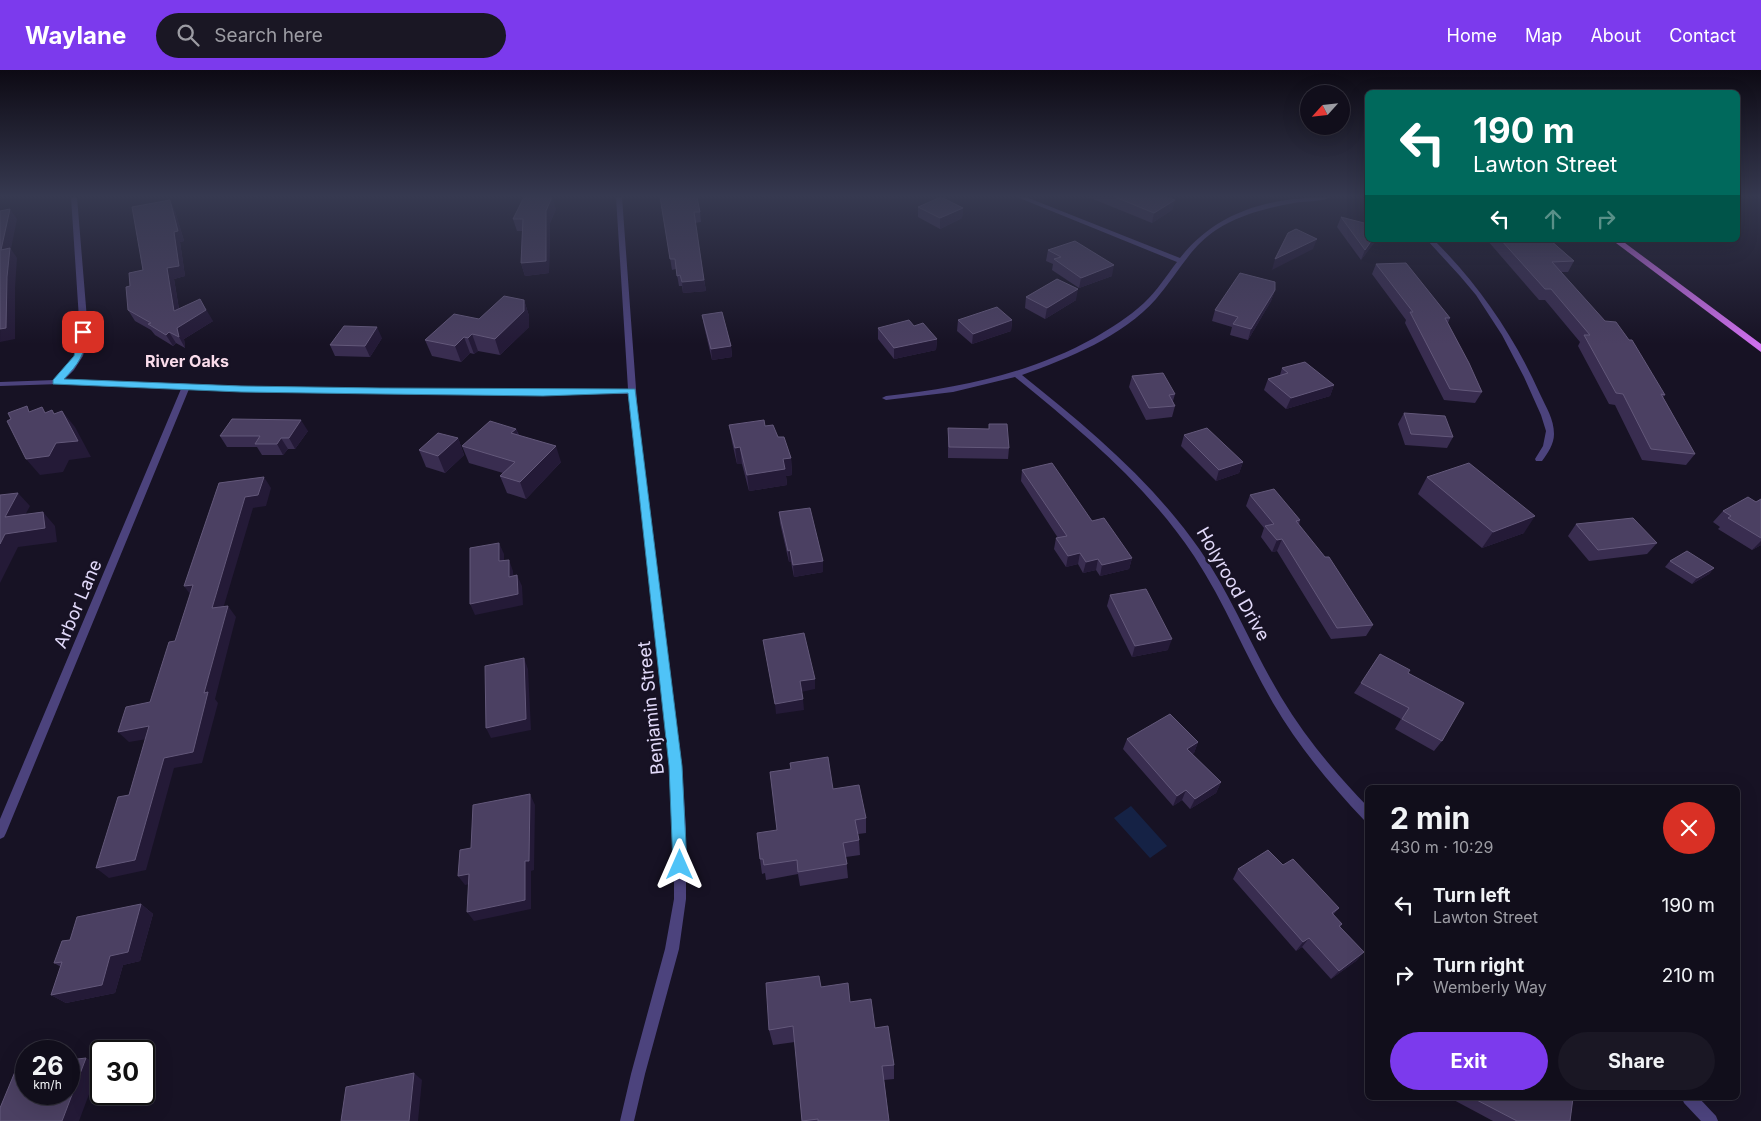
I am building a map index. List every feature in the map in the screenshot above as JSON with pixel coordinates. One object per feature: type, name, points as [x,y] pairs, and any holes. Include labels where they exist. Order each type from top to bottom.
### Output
[{"type":"main road","points":[[1624,246],[1761,349]]},
{"type":"street","points":[[57,382],[71,368],[79,356],[82,345],[83,319],[78,246]]},
{"type":"street","name":"Benjamin Street","points":[[622,246],[632,390],[676,766],[680,830],[680,899],[672,949],[627,1121]]},
{"type":"street","points":[[1143,246],[1181,261]]},
{"type":"street","points":[[886,398],[957,390],[1017,375],[1076,350],[1114,330],[1139,312],[1160,292],[1194,246]]},
{"type":"street","points":[[1436,246],[1458,269],[1491,313],[1513,348],[1532,384],[1549,424],[1548,447],[1540,459]]},
{"type":"street","name":"Holyrood Drive","points":[[1017,375],[1113,455],[1145,488],[1179,528],[1226,603],[1281,707],[1305,743],[1340,787],[1365,813]]},
{"type":"street","points":[[0,384],[57,382],[186,387],[534,393],[632,390]]},
{"type":"street","name":"Arbor Lane","points":[[0,833],[186,387]]},
{"type":"street","points":[[1692,1100],[1711,1121]]},
{"type":"water","points":[[1131,806],[1167,846],[1150,858],[1114,818]]},
{"type":"building","points":[[0,246],[2,246],[1,250],[10,248],[7,277],[6,328],[0,329]]},
{"type":"building","points":[[139,246],[176,246],[179,266],[167,268],[174,311],[200,299],[206,310],[177,328],[179,337],[169,332],[166,335],[148,324],[151,323],[128,310],[126,287],[130,286],[129,273],[143,270]]},
{"type":"building","points":[[522,246],[546,246],[546,261],[521,263]]},
{"type":"building","points":[[668,246],[699,246],[704,280],[682,282],[680,275],[677,276],[675,259],[670,259]]},
{"type":"building","points":[[1060,246],[1083,246],[1114,265],[1081,278],[1054,259],[1061,257],[1048,250]]},
{"type":"building","points":[[1281,246],[1302,246],[1275,259]]},
{"type":"building","points":[[1506,246],[1557,246],[1574,261],[1552,262],[1605,321],[1616,322],[1629,340],[1632,340],[1665,395],[1661,394],[1695,454],[1651,449],[1623,394],[1616,393],[1584,335],[1590,335],[1551,289],[1545,289]]},
{"type":"building","points":[[1406,263],[1450,318],[1445,318],[1482,392],[1450,389],[1410,312],[1413,312],[1376,264]]},
{"type":"building","points":[[1240,273],[1275,282],[1275,290],[1251,329],[1233,324],[1238,317],[1215,310]]},
{"type":"building","points":[[1057,279],[1078,289],[1047,308],[1026,297]]},
{"type":"building","points":[[504,296],[524,300],[524,311],[495,339],[472,334],[468,338],[464,337],[455,346],[425,340],[454,314],[479,319]]},
{"type":"building","points":[[997,307],[1012,320],[973,334],[958,320]]},
{"type":"building","points":[[722,312],[731,346],[711,349],[702,315]]},
{"type":"building","points":[[909,320],[914,326],[923,323],[937,339],[894,348],[878,328]]},
{"type":"building","points":[[344,326],[377,327],[365,346],[330,345]]},
{"type":"building","points":[[1305,362],[1334,385],[1291,398],[1268,379],[1288,373],[1282,368]]},
{"type":"building","points":[[1163,373],[1175,394],[1169,395],[1175,406],[1149,408],[1132,376]]},
{"type":"building","points":[[27,406],[29,412],[42,407],[45,413],[52,410],[54,414],[62,411],[78,441],[56,443],[49,456],[26,459],[7,421],[11,419],[8,413]]},
{"type":"building","points":[[1404,413],[1445,416],[1453,437],[1411,434]]},
{"type":"building","points":[[232,419],[301,420],[289,438],[281,438],[277,444],[255,444],[260,436],[220,436]]},
{"type":"building","points":[[764,420],[765,426],[773,425],[778,437],[784,437],[791,458],[783,459],[785,469],[747,475],[740,447],[735,448],[729,425]]},
{"type":"building","points":[[490,421],[516,429],[511,433],[556,446],[520,482],[500,476],[515,462],[462,446]]},
{"type":"building","points":[[989,424],[1007,424],[1009,448],[949,447],[948,428],[989,429]]},
{"type":"building","points":[[1207,428],[1243,462],[1219,470],[1184,435]]},
{"type":"building","points":[[438,433],[458,438],[438,456],[419,450]]},
{"type":"building","points":[[1052,463],[1092,521],[1104,518],[1132,558],[1102,565],[1098,559],[1086,562],[1080,553],[1068,556],[1056,538],[1067,536],[1022,470]]},
{"type":"building","points":[[1469,463],[1535,516],[1493,532],[1427,477]]},
{"type":"building","points":[[264,477],[258,495],[245,497],[212,608],[228,606],[204,693],[208,692],[193,752],[164,758],[135,860],[96,868],[118,797],[129,795],[149,726],[118,732],[126,707],[150,702],[169,642],[175,641],[193,585],[184,586],[219,483]]},
{"type":"building","points":[[1274,489],[1300,520],[1296,521],[1325,557],[1329,557],[1373,625],[1337,628],[1282,539],[1277,540],[1265,526],[1274,524],[1250,495]]},
{"type":"building","points":[[18,493],[5,517],[43,512],[45,528],[5,534],[0,544],[0,495]]},
{"type":"building","points":[[1748,497],[1756,502],[1761,499],[1761,538],[1728,518],[1731,516],[1723,511]]},
{"type":"building","points":[[810,508],[823,561],[793,565],[779,512]]},
{"type":"building","points":[[1633,518],[1657,543],[1598,550],[1576,524]]},
{"type":"building","points":[[499,543],[499,561],[509,560],[509,577],[517,575],[518,594],[470,604],[470,548]]},
{"type":"building","points":[[1687,551],[1714,568],[1697,578],[1670,561]]},
{"type":"building","points":[[1146,589],[1172,639],[1135,646],[1110,595]]},
{"type":"building","points":[[804,633],[815,679],[800,681],[803,699],[775,704],[763,640]]},
{"type":"building","points":[[1380,654],[1410,670],[1408,673],[1464,703],[1442,741],[1402,719],[1409,708],[1361,683]]},
{"type":"building","points":[[524,658],[526,719],[486,728],[485,666]]},
{"type":"building","points":[[1170,714],[1198,742],[1187,749],[1221,782],[1195,799],[1186,790],[1177,796],[1127,739]]},
{"type":"building","points":[[828,757],[833,789],[859,785],[866,818],[855,820],[859,840],[843,843],[847,864],[798,872],[797,860],[764,865],[763,859],[760,859],[757,833],[777,830],[770,772],[791,769],[790,763]]},
{"type":"building","points":[[530,794],[529,861],[525,861],[525,900],[467,912],[469,874],[458,876],[460,850],[471,848],[473,805]]},
{"type":"building","points":[[1268,850],[1283,865],[1293,859],[1339,908],[1332,913],[1342,924],[1339,926],[1364,952],[1339,971],[1309,938],[1303,942],[1238,869]]},
{"type":"building","points":[[141,904],[128,952],[110,956],[102,985],[51,995],[62,962],[54,963],[62,941],[70,940],[77,917]]},
{"type":"building","points":[[819,976],[821,987],[848,983],[850,1002],[871,999],[875,1028],[888,1026],[894,1065],[882,1066],[889,1121],[818,1121],[818,1119],[802,1121],[793,1026],[769,1030],[766,983]]},
{"type":"building","points":[[86,1058],[80,1074],[80,1059]]},
{"type":"building","points":[[15,1072],[15,1105],[68,1105],[62,1121],[0,1121],[0,1108]]},
{"type":"building","points":[[414,1073],[409,1121],[341,1121],[346,1087]]},
{"type":"building","points":[[1477,1100],[1573,1100],[1570,1121],[1517,1121]]},
{"type":"district","name":"River Oaks","points":[[187,361]]},
{"type":"route","points":[[83,332],[79,356],[71,368],[57,382],[241,389],[380,391],[543,393],[632,390],[676,766],[680,865]]}]
